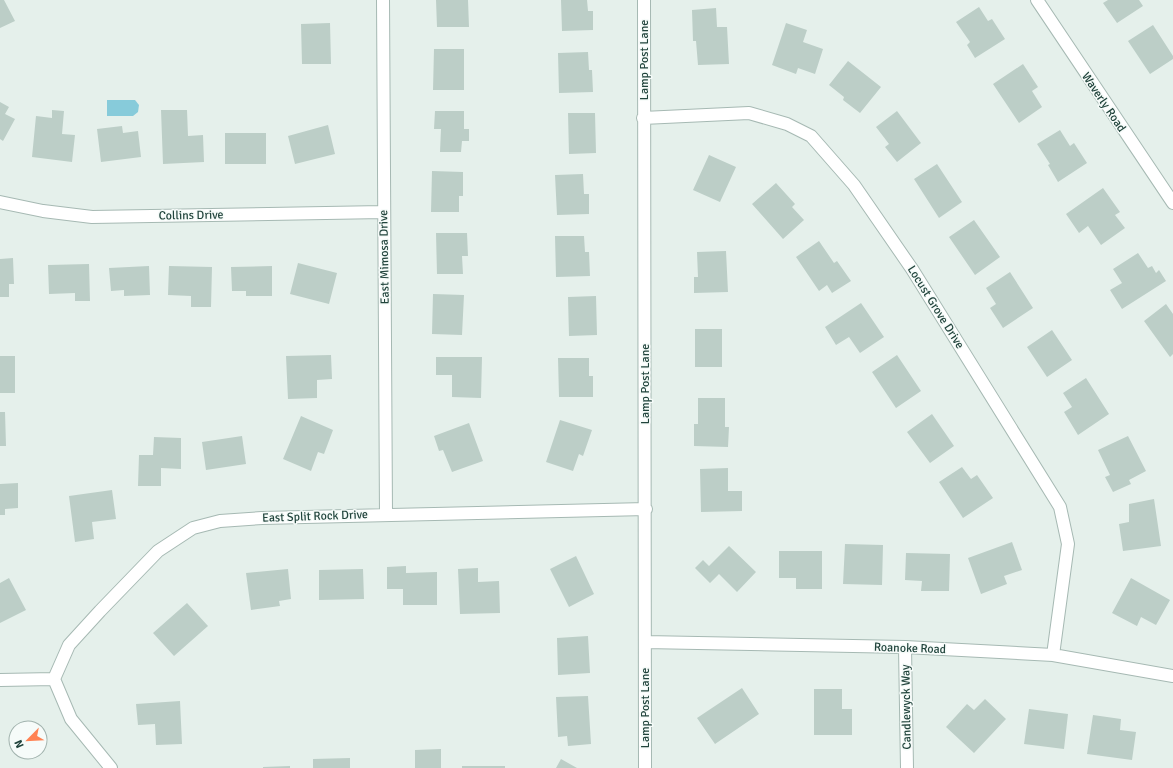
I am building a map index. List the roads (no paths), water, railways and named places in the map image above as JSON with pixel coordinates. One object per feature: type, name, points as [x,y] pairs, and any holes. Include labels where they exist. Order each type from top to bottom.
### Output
[{"type":"street","name":"East Mimosa Drive","points":[[383,0],[383,212],[386,514]]},
{"type":"street","name":"Lamp Post Lane","points":[[644,0],[643,118],[646,508],[645,768]]},
{"type":"street","name":"Waverly Road","points":[[1037,0],[1173,203]]},
{"type":"street","name":"Locust Grove Drive","points":[[643,118],[749,113],[787,124],[811,136],[854,185],[912,269],[1060,507],[1068,544],[1053,655]]},
{"type":"street","name":"Collins Drive","points":[[0,202],[43,211],[92,217],[383,212]]},
{"type":"street","name":"East Split Rock Drive","points":[[54,679],[69,645],[100,611],[158,551],[193,528],[220,521],[386,514],[646,508]]},
{"type":"street","name":"Roanoke Road","points":[[645,642],[905,647],[1053,655],[1173,676]]},
{"type":"street","name":"Candlewyck Way","points":[[905,647],[907,768]]},
{"type":"street","points":[[0,680],[54,679],[71,720],[111,768]]},
{"type":"water","points":[[107,100],[135,100],[139,105],[138,112],[133,116],[107,116]]}]
